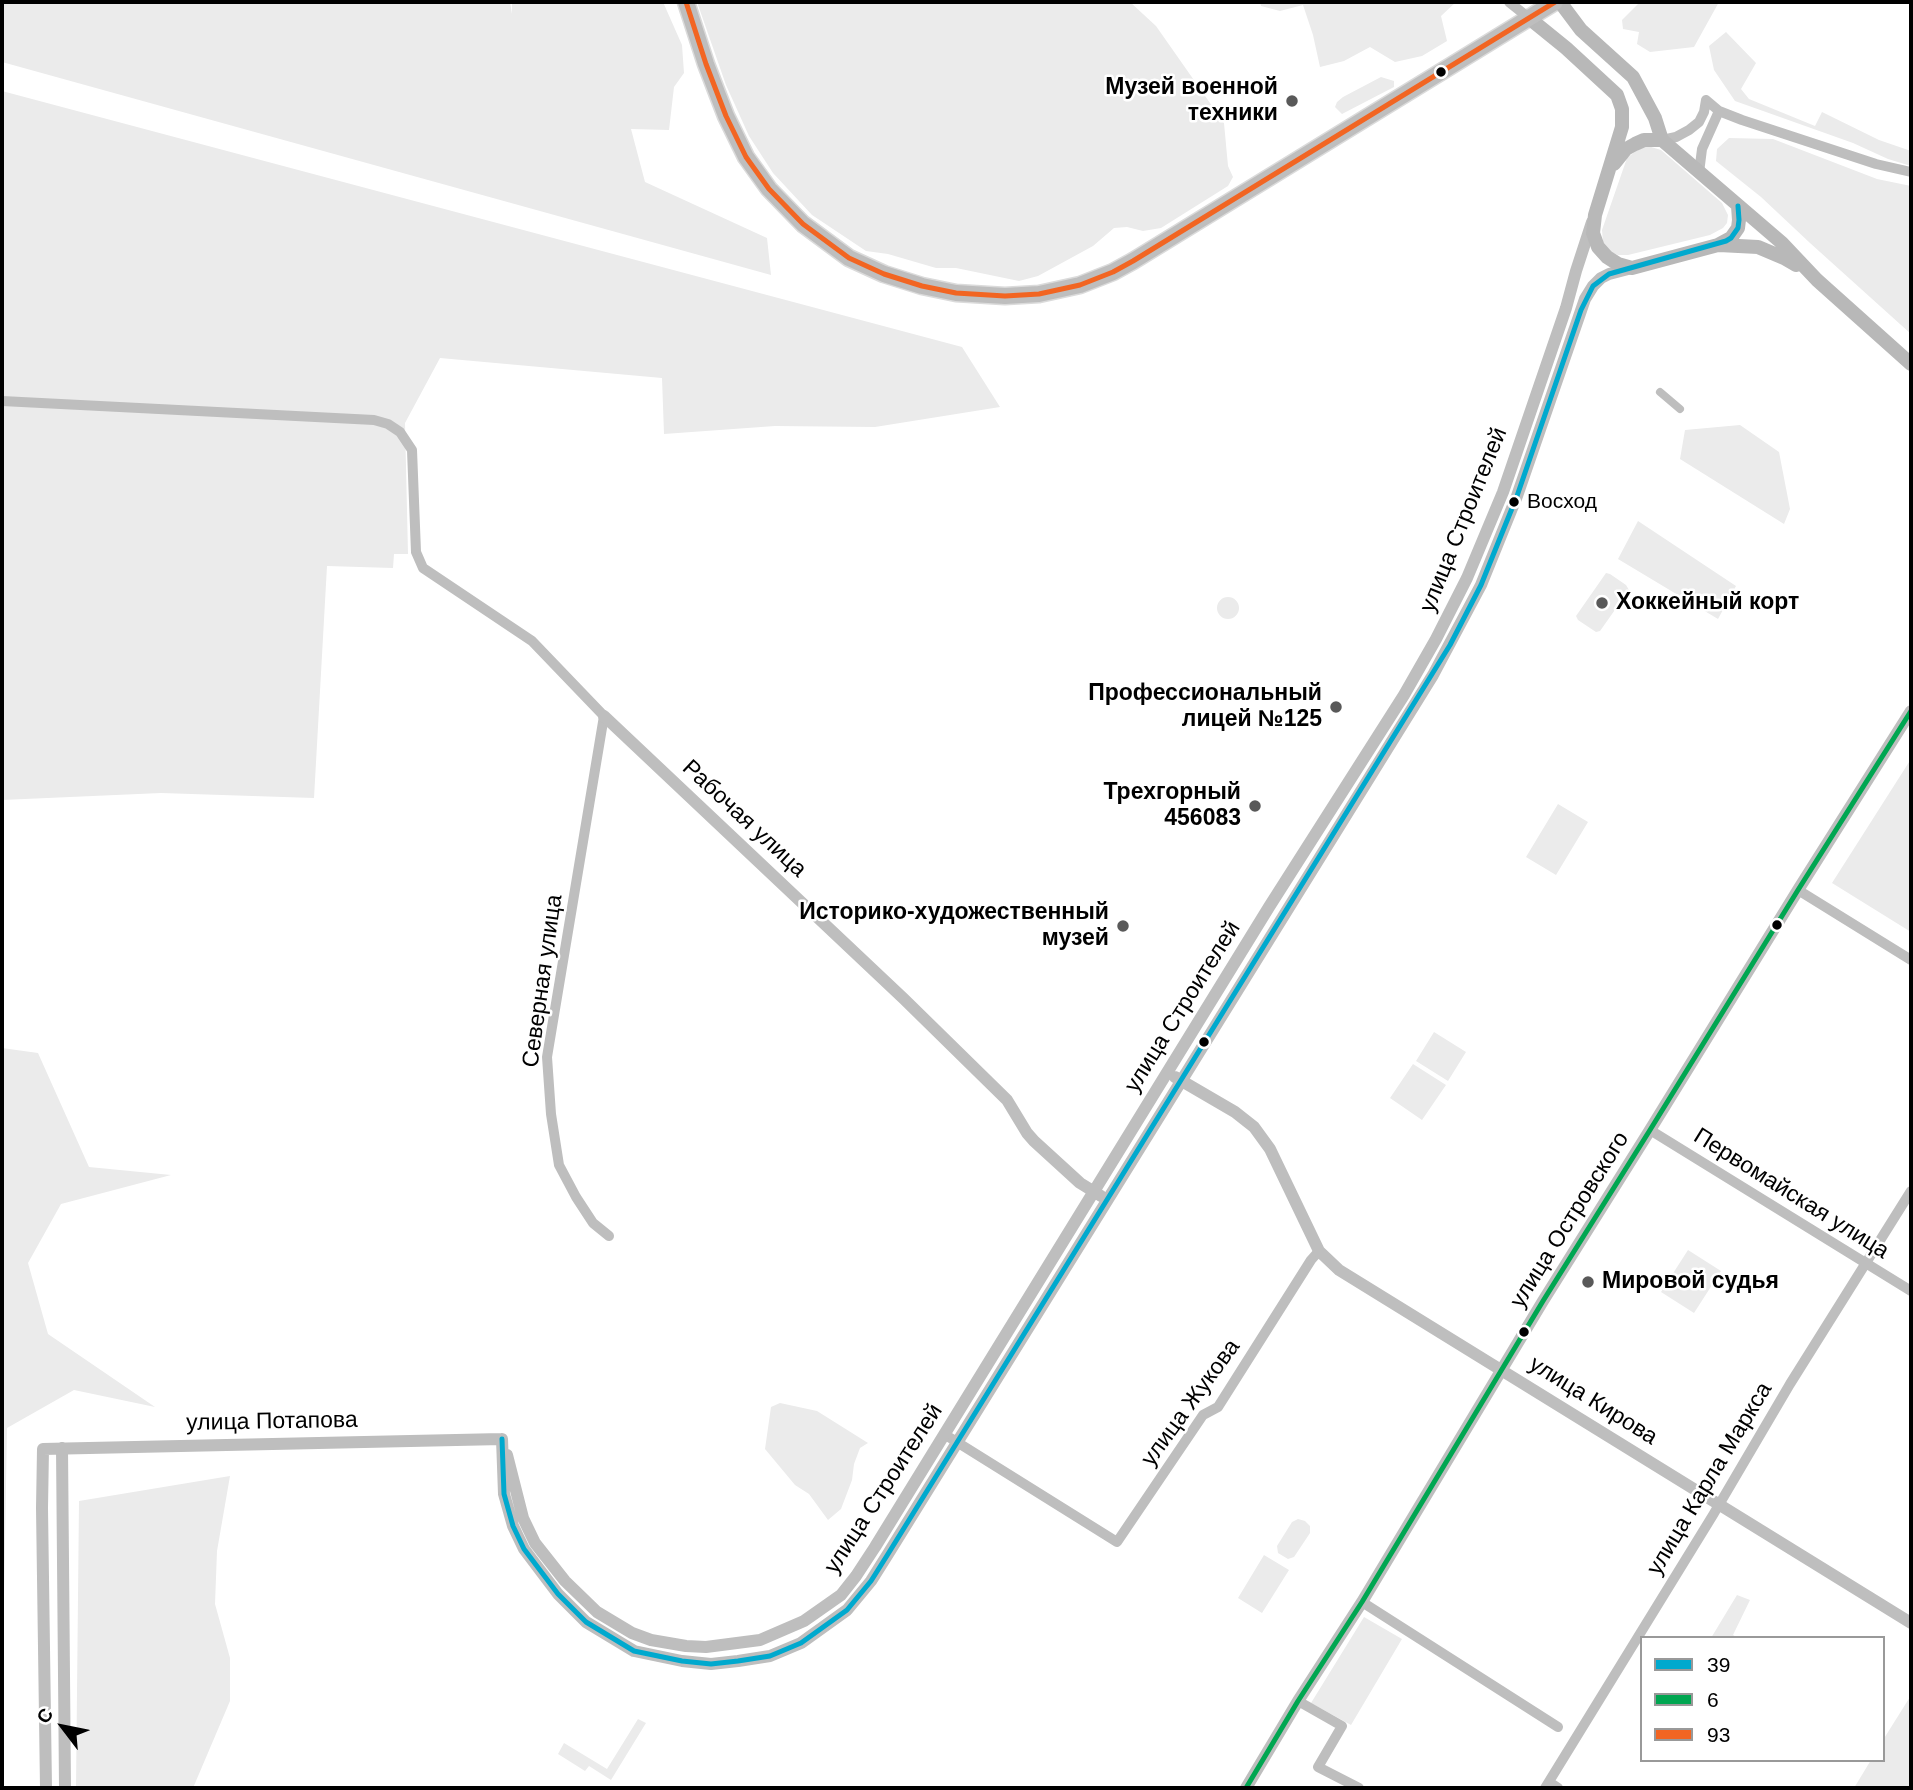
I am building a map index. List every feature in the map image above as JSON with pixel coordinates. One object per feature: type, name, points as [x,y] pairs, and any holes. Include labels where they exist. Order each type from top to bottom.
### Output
[{"type":"main road","points":[[685,2],[726,116],[746,157],[769,189],[803,224],[849,258],[884,274],[938,290],[1005,296],[1060,290],[1094,280],[1123,267],[1558,2],[1581,30],[1634,79],[1655,118],[1662,140],[1782,243],[1817,280],[1911,364]]},
{"type":"main road","points":[[1529,18],[1617,95],[1622,109],[1622,127],[1595,215],[1593,233],[1598,247],[1607,257],[1632,268],[1726,241],[1735,233],[1739,220],[1738,206]]},
{"type":"main road","points":[[1609,171],[1618,158],[1635,144],[1644,140],[1662,140]]},
{"type":"main road","points":[[1717,244],[1758,247],[1784,258],[1817,280]]},
{"type":"street","points":[[1509,2],[1529,18]]},
{"type":"street","points":[[1662,140],[1676,137],[1699,122],[1706,100],[1719,111],[1876,164],[1911,172]]},
{"type":"street","points":[[1699,173],[1702,149],[1719,111]]},
{"type":"street","name":"улица Строителей","points":[[502,1439],[523,1518],[535,1543],[565,1581],[597,1612],[632,1633],[651,1640],[687,1646],[706,1647],[760,1640],[804,1621],[841,1595],[856,1576],[1275,897],[1404,695],[1454,607],[1503,492],[1595,215]]},
{"type":"street","name":"улица Строителей","points":[[502,1439],[504,1494],[513,1526],[524,1549],[558,1594],[586,1622],[634,1651],[711,1664],[770,1656],[801,1643],[847,1610],[883,1563],[1450,645],[1481,585],[1517,496],[1585,299],[1601,278],[1632,268]]},
{"type":"street","points":[[1660,392],[1680,409]]},
{"type":"street","name":"Рабочая улица","points":[[2,401],[374,419],[400,432],[412,450],[416,552],[423,568],[532,641],[604,716],[1007,1100],[1034,1141],[1073,1177],[1107,1200]]},
{"type":"street","name":"улица Островского","points":[[1246,1788],[1362,1602],[1543,1301],[1911,711]]},
{"type":"street","name":"Северная улица","points":[[604,716],[547,1057],[551,1114],[559,1165],[593,1223],[609,1236]]},
{"type":"street","points":[[1798,890],[1911,960]]},
{"type":"street","name":"улица Кирова","points":[[1168,1072],[1236,1112],[1254,1127],[1270,1149],[1319,1251],[1339,1270],[1911,1623]]},
{"type":"street","name":"Первомайская улица","points":[[1650,1130],[1911,1291]]},
{"type":"street","name":"улица Карла Маркса","points":[[1547,1785],[1790,1384],[1911,1191]]},
{"type":"street","name":"улица Жукова","points":[[958,1442],[1117,1542],[1203,1415],[1218,1407],[1319,1251]]},
{"type":"street","points":[[944,1434],[958,1442]]},
{"type":"street","name":"улица Потапова","points":[[46,1788],[43,1449],[502,1439]]},
{"type":"street","points":[[62,1448],[65,1788]]},
{"type":"street","points":[[1362,1602],[1558,1727]]},
{"type":"street","points":[[586,1622],[597,1612]]},
{"type":"street","points":[[1298,1701],[1342,1726],[1318,1768],[1359,1788]]},
{"type":"street","points":[[1547,1785],[1558,1788]]},
{"type":"shaded area","points":[[2,2],[510,2],[512,14],[512,2],[663,2],[682,45],[684,73],[674,87],[669,130],[631,129],[645,182],[767,238],[771,275],[2,62]]},
{"type":"shaded area","points":[[697,2],[1130,2],[1156,26],[1224,123],[1228,166],[1233,177],[1228,186],[1161,228],[1143,231],[1127,227],[1114,228],[1093,246],[1038,276],[1019,281],[956,268],[936,268],[888,254],[866,251],[812,215],[773,173],[749,136],[726,85]]},
{"type":"shaded area","points":[[1260,2],[1456,2],[1441,16],[1447,41],[1422,56],[1395,62],[1370,47],[1344,61],[1320,67],[1303,5],[1280,11],[1261,6]]},
{"type":"shaded area","points":[[1640,2],[1719,2],[1694,47],[1650,52],[1637,44],[1639,32],[1623,29],[1622,20]]},
{"type":"shaded area","points":[[1726,32],[1756,63],[1741,89],[1749,99],[1815,126],[1822,112],[1879,140],[1911,151],[1911,166],[1735,101],[1714,70],[1709,46]]},
{"type":"shaded area","points":[[1381,77],[1394,81],[1394,87],[1342,114],[1335,107],[1343,97]]},
{"type":"shaded area","points":[[2,91],[962,347],[1000,407],[875,427],[775,426],[664,434],[662,378],[440,358],[405,423],[408,554],[394,554],[393,568],[327,566],[314,798],[161,793],[2,800]]},
{"type":"shaded area","points":[[1729,138],[1773,139],[1877,179],[1911,186],[1911,334],[1761,197],[1716,161],[1717,149]]},
{"type":"shaded area","points":[[1648,146],[1661,150],[1722,203],[1728,215],[1727,223],[1710,235],[1628,255],[1618,255],[1609,251],[1603,242],[1602,230],[1627,158]]},
{"type":"shaded area","points":[[1740,425],[1779,452],[1790,509],[1784,524],[1680,459],[1685,430]]},
{"type":"shaded area","points":[[1638,521],[1736,586],[1718,619],[1618,559]]},
{"type":"shaded area","name":"Хоккейный корт","points":[[1606,573],[1626,585],[1629,590],[1600,631],[1596,632],[1576,616]]},
{"type":"shaded area","points":[[1228,597],[1236,600],[1239,608],[1236,616],[1228,619],[1220,616],[1217,608],[1220,600]]},
{"type":"shaded area","points":[[1911,759],[1911,932],[1832,883]]},
{"type":"shaded area","points":[[1558,804],[1588,822],[1556,875],[1526,857]]},
{"type":"shaded area","points":[[1434,1032],[1466,1052],[1448,1081],[1416,1061]]},
{"type":"shaded area","points":[[2,1048],[38,1053],[89,1167],[171,1175],[61,1204],[28,1263],[48,1334],[155,1407],[74,1390],[7,1428],[2,1712]]},
{"type":"shaded area","points":[[1413,1064],[1446,1085],[1422,1120],[1390,1098]]},
{"type":"shaded area","points":[[1688,1250],[1721,1271],[1694,1313],[1661,1292]]},
{"type":"shaded area","points":[[780,1403],[817,1411],[868,1443],[860,1448],[841,1509],[828,1520],[809,1494],[795,1485],[765,1449],[771,1407]]},
{"type":"shaded area","points":[[230,1476],[217,1551],[215,1604],[230,1658],[230,1701],[193,1788],[76,1788],[79,1501]]},
{"type":"shaded area","points":[[1298,1519],[1310,1526],[1310,1533],[1294,1557],[1288,1559],[1278,1553],[1277,1546],[1292,1522]]},
{"type":"shaded area","points":[[1264,1555],[1289,1570],[1262,1613],[1238,1598]]},
{"type":"shaded area","points":[[1737,1595],[1750,1600],[1735,1636],[1712,1636]]},
{"type":"shaded area","points":[[1364,1617],[1402,1639],[1351,1725],[1311,1703]]},
{"type":"shaded area","points":[[1910,1697],[1911,1788],[1854,1788],[1870,1762],[1885,1762],[1885,1737]]},
{"type":"shaded area","points":[[638,1719],[646,1723],[611,1780],[589,1766],[585,1771],[558,1754],[564,1743],[607,1769]]},
{"type":"transit line","name":"93","points":[[686,2],[726,116],[746,157],[769,189],[803,224],[849,258],[884,274],[956,293],[1005,296],[1039,294],[1080,285],[1113,272],[1555,2]]},
{"type":"transit line","name":"39","points":[[502,1439],[504,1494],[513,1526],[524,1549],[558,1594],[586,1622],[634,1651],[711,1664],[770,1656],[801,1643],[847,1610],[871,1581],[888,1554],[1450,645],[1481,585],[1517,496],[1581,310],[1593,286],[1609,274],[1726,241],[1738,228],[1738,206]]},
{"type":"transit line","name":"6","points":[[1246,1788],[1362,1602],[1543,1301],[1911,711]]},
{"type":"place","name":"Музей военной техники","points":[[1292,101]]},
{"type":"place","name":"Восход","points":[[1514,502]]},
{"type":"place","name":"Хоккейный корт","points":[[1602,603]]},
{"type":"place","name":"Профессиональный лицей №125","points":[[1336,707]]},
{"type":"place","name":"Трехгорный 456083","points":[[1255,806]]},
{"type":"place","name":"Историко-художественный музей","points":[[1123,926]]},
{"type":"place","name":"Мировой судья","points":[[1588,1282]]}]
